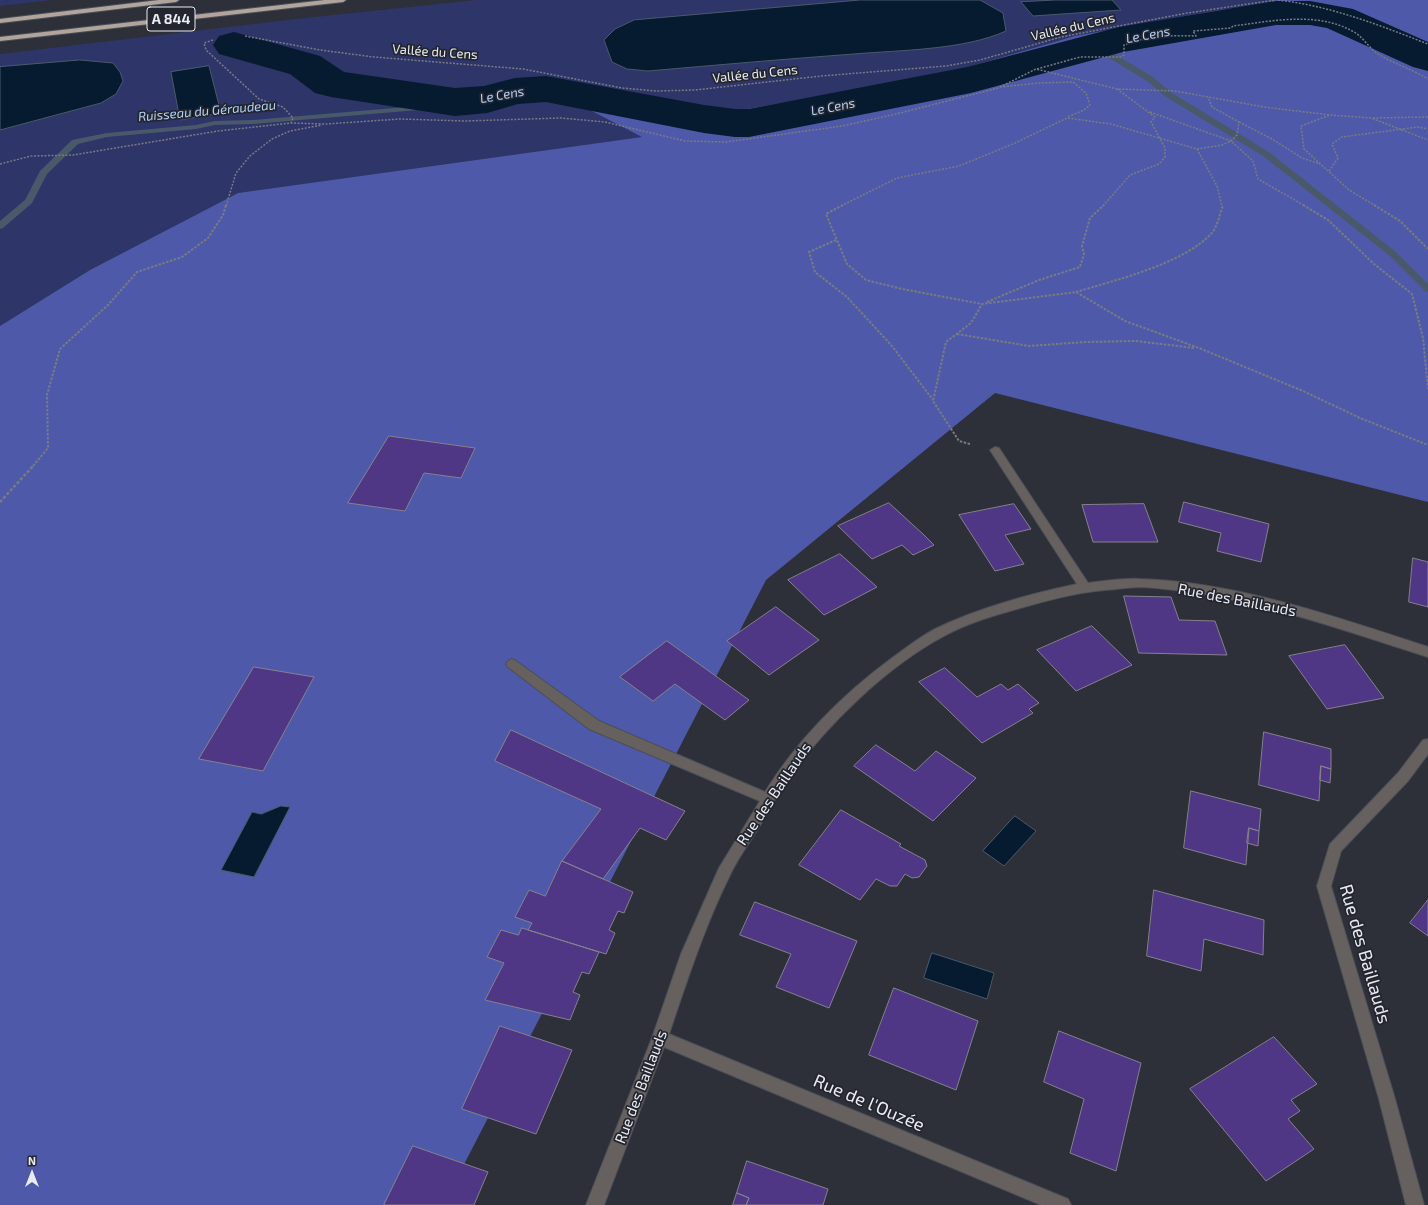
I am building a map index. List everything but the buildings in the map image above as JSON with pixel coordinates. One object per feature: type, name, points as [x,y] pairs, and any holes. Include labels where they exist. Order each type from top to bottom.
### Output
[{"type":"highway","name":"A 844","points":[[0,20],[176,0]]},
{"type":"highway","name":"A 844","points":[[0,39],[343,0]]},
{"type":"street","points":[[995,450],[1085,587]]},
{"type":"street","name":"Rue des Baillauds","points":[[595,1205],[660,1038],[688,954],[724,872],[783,775],[811,739],[843,706],[874,678],[908,653],[939,633],[977,616],[1042,597],[1085,587],[1139,583],[1200,589],[1272,604],[1343,624],[1428,652]]},
{"type":"street","points":[[512,664],[594,725],[768,799]]},
{"type":"street","name":"Rue des Baillauds","points":[[1415,1205],[1387,1099],[1324,886],[1335,848],[1403,777],[1428,744]]},
{"type":"street","name":"Rue de l'Ouzée","points":[[660,1038],[1062,1205]]},
{"type":"path","name":"Vallée du Cens","points":[[240,35],[320,50],[374,57],[523,69],[622,88],[656,91],[695,90],[821,76],[946,66],[980,60],[1061,37],[1187,13],[1277,0],[1293,1],[1341,11],[1428,44]]},
{"type":"path","points":[[998,88],[1036,69],[1080,57],[1121,57],[1124,55],[1124,46],[1132,42],[1172,35],[1196,36],[1193,31],[1232,28],[1233,26],[1285,20],[1328,22],[1352,30],[1359,35],[1372,51],[1418,72],[1428,79]]},
{"type":"path","points":[[218,38],[204,44],[206,50],[259,99],[283,107],[293,119],[291,123]]},
{"type":"path","points":[[1036,69],[1117,89],[1175,91],[1264,107],[1330,115],[1371,118],[1428,117]]},
{"type":"path","points":[[0,164],[31,156],[73,155],[218,131],[291,123],[326,124],[400,119],[465,121],[561,118],[605,122],[685,141],[726,142],[842,126],[998,88],[1039,83],[1074,82],[1086,93],[1090,104],[1084,110],[1015,143],[959,166],[897,178],[826,214],[847,264],[866,280],[902,289],[982,304],[1076,292],[1135,274],[1184,254],[1212,233],[1223,205],[1217,186],[1197,149]]},
{"type":"path","points":[[933,400],[946,342],[971,323],[982,304],[1039,280],[1080,267],[1084,254],[1082,246],[1090,218],[1097,213],[1130,175],[1158,164],[1165,157],[1165,148],[1151,122],[1155,117],[1117,89]]},
{"type":"path","points":[[1208,97],[1212,107],[1272,139],[1302,158],[1321,164]]},
{"type":"path","points":[[1146,111],[1231,141],[1253,161],[1258,179],[1328,220],[1374,264],[1412,294],[1423,338],[1428,389]]},
{"type":"path","points":[[1330,115],[1301,126],[1304,149],[1349,190],[1400,221],[1428,248]]},
{"type":"path","points":[[1067,118],[1111,124],[1197,149],[1222,145],[1231,141],[1237,135],[1239,122]]},
{"type":"path","points":[[1371,118],[1428,140]]},
{"type":"path","points":[[0,502],[15,487],[48,448],[47,395],[60,348],[108,305],[137,272],[182,257],[208,238],[223,215],[236,172],[250,156],[272,140],[290,131],[326,124]]},
{"type":"path","points":[[1329,171],[1338,158],[1332,144],[1342,137],[1418,127],[1428,129]]},
{"type":"path","points":[[836,240],[809,252],[815,272],[848,297],[892,346],[933,400],[959,441],[995,450]]},
{"type":"path","points":[[1076,292],[1125,321],[1199,348],[1303,391],[1360,418],[1428,445]]},
{"type":"path","points":[[956,334],[1029,346],[1085,342],[1136,341],[1199,348]]},
{"type":"shaded area","points":[[0,0],[51,0],[0,6]]},
{"type":"shaded area","points":[[476,0],[1271,0],[1274,4],[1219,10],[1075,36],[940,75],[724,113],[637,100],[581,106],[643,137],[238,193],[90,270],[0,326],[0,54],[296,19]]},
{"type":"shaded area","points":[[1271,0],[1428,0],[1428,502],[995,393],[766,580],[443,1205],[0,1205],[0,326],[90,270],[238,193],[642,137],[580,105],[637,100],[724,113],[940,75],[1075,36],[1219,10],[1273,4]]},
{"type":"water","points":[[860,0],[980,0],[1003,13],[1006,31],[971,42],[952,46],[648,71],[627,69],[612,62],[604,40],[615,29],[634,20]]},
{"type":"water","points":[[1056,0],[1112,0],[1121,10],[1033,16],[1021,2]]},
{"type":"water","points":[[80,60],[113,63],[120,72],[123,81],[116,94],[101,103],[0,130],[0,67]]},
{"type":"water","points":[[209,66],[221,113],[180,120],[171,72]]},
{"type":"water","points":[[281,806],[290,807],[254,877],[221,870],[252,812],[261,814]]},
{"type":"water","points":[[1015,816],[1036,831],[1004,866],[983,851]]},
{"type":"water","points":[[932,953],[994,973],[987,999],[924,978]]},
{"type":"waterway","name":"Le Cens","points":[[234,45],[305,65],[331,84],[455,102],[487,99],[515,91],[546,89],[704,119],[735,123],[749,123],[971,80],[1119,40],[1276,13],[1310,13],[1338,18],[1428,58]]},
{"type":"waterway","points":[[1100,45],[1110,55],[1150,79],[1169,95],[1266,154],[1393,254],[1428,289]]},
{"type":"waterway","name":"Ruisseau du Géraudeau","points":[[0,226],[29,201],[43,173],[75,142],[107,135],[196,127],[215,123],[253,122],[430,107],[455,102]]}]
